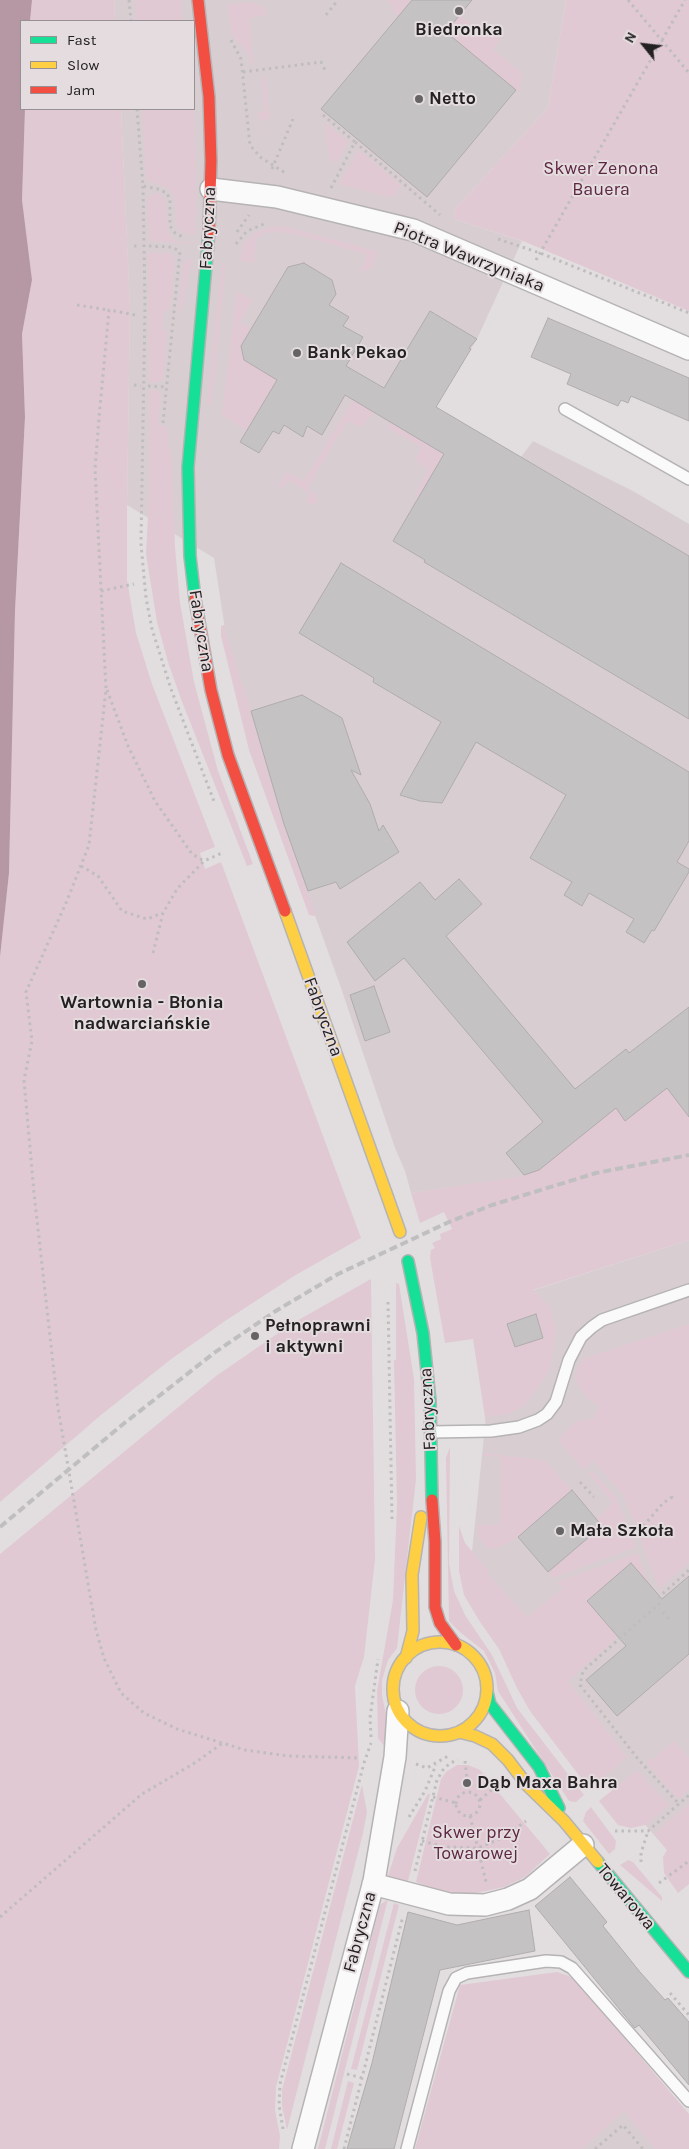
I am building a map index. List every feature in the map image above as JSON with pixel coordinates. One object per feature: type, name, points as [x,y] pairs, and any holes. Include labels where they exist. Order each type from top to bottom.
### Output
[{"type":"street","name":"Fabryczna","points":[[198,0],[209,98],[211,189],[209,251],[188,467],[190,556],[204,658],[228,755],[400,1232]]},
{"type":"street","name":"Piotra Wawrzyniaka","points":[[211,189],[277,197],[413,230],[689,349]]},
{"type":"street","name":"Fabryczna","points":[[408,1261],[423,1334],[431,1432],[430,1469],[434,1523],[435,1607],[440,1623],[456,1645]]},
{"type":"street","name":"Fabryczna","points":[[406,1658],[413,1631],[412,1575],[422,1506],[430,1469]]},
{"type":"street","points":[[444,1642],[456,1645],[473,1656],[479,1664],[486,1682],[487,1692],[484,1704],[478,1716],[470,1725],[459,1732],[444,1736],[422,1733],[404,1720],[398,1711],[393,1694],[393,1686],[398,1669],[406,1658],[419,1648],[444,1642]]},
{"type":"street","name":"Towarowa","points":[[487,1692],[490,1704],[496,1714],[539,1766],[564,1821]]},
{"type":"street","name":"Fabryczna","points":[[304,2149],[373,1884],[395,1756],[398,1711]]},
{"type":"street","name":"Towarowa","points":[[459,1732],[475,1736],[492,1744],[508,1760],[539,1798],[564,1821],[689,1972]]},
{"type":"street","points":[[373,1884],[461,1906],[491,1904],[530,1889],[583,1845]]},
{"type":"lane","points":[[565,409],[689,479]]},
{"type":"lane","points":[[431,1432],[491,1431],[519,1427],[538,1420],[547,1414],[556,1402],[569,1360],[582,1337],[592,1328],[602,1320],[689,1290]]},
{"type":"lane","points":[[407,2149],[449,1991],[456,1978],[467,1973],[546,1961],[561,1962],[572,1968],[689,2101]]},
{"type":"path","points":[[130,0],[131,20]]},
{"type":"path","points":[[326,15],[338,0]]},
{"type":"path","points":[[628,0],[689,73]]},
{"type":"path","points":[[525,278],[685,0]]},
{"type":"path","points":[[228,34],[241,59],[250,145],[260,157],[273,167],[294,177]]},
{"type":"path","points":[[243,72],[321,62],[326,72]]},
{"type":"path","points":[[323,115],[443,219],[436,219]]},
{"type":"path","points":[[273,167],[293,119]]},
{"type":"path","points":[[330,191],[355,142]]},
{"type":"path","points":[[143,186],[145,305],[141,544],[146,598],[152,629],[171,689],[216,806]]},
{"type":"path","points":[[233,252],[236,243],[247,231],[264,224],[265,221]]},
{"type":"path","points":[[495,238],[540,253],[689,313]]},
{"type":"path","points":[[134,246],[139,246]]},
{"type":"path","points":[[149,246],[171,247],[180,251],[187,251]]},
{"type":"path","points":[[163,423],[180,251]]},
{"type":"path","points":[[77,305],[135,315]]},
{"type":"path","points":[[109,310],[96,469],[106,685],[89,844],[26,992],[32,1042],[24,1080],[34,1193],[58,1408],[96,1630],[104,1658],[121,1694],[144,1713],[177,1729],[245,1750],[288,1756],[360,1758]]},
{"type":"path","points":[[134,385],[140,386]]},
{"type":"path","points":[[148,386],[166,387]]},
{"type":"path","points":[[101,591],[134,584]]},
{"type":"path","points":[[106,685],[128,746],[155,801],[192,854],[204,860]]},
{"type":"path","points":[[153,953],[162,913],[177,889],[204,860],[224,852]]},
{"type":"path","points":[[81,866],[98,876],[122,910],[147,919],[162,913]]},
{"type":"path","points":[[388,1300],[392,1527]]},
{"type":"path","points":[[580,1482],[594,1496]]},
{"type":"path","points":[[635,1536],[663,1503],[672,1497],[670,1494]]},
{"type":"path","points":[[658,1598],[689,1570]]},
{"type":"path","points":[[660,1603],[583,1671],[580,1684],[638,1758],[679,1804]]},
{"type":"path","points":[[663,1612],[670,1620]]},
{"type":"path","points":[[282,2132],[279,2106],[280,2084],[371,1742],[370,1718],[378,1656]]},
{"type":"path","points":[[371,1742],[375,1748],[427,1768]]},
{"type":"path","points":[[0,1917],[142,1794],[193,1764],[223,1743]]},
{"type":"path","points":[[344,2149],[437,1780],[442,1770],[450,1763],[460,1759],[470,1760]]},
{"type":"path","points":[[465,1760],[468,1788]]},
{"type":"path","points":[[480,1800],[500,1783],[494,1778]]},
{"type":"path","points":[[464,1792],[472,1792],[480,1800],[481,1805],[478,1812],[470,1816],[459,1813],[456,1803],[458,1797],[464,1792]]},
{"type":"path","points":[[641,1862],[641,1853],[648,1831],[689,1796]]},
{"type":"path","points":[[433,1797],[456,1803]]},
{"type":"path","points":[[522,1812],[534,1826]]},
{"type":"path","points":[[470,1816],[491,1904]]},
{"type":"path","points":[[422,1841],[445,1847],[478,1848],[504,1837],[529,1819]]},
{"type":"path","points":[[615,1831],[648,1831]]},
{"type":"path","points":[[659,1883],[689,1861]]},
{"type":"path","points":[[347,2074],[362,2078]]},
{"type":"path","points":[[595,2149],[623,2125],[643,2149]]},
{"type":"shaded area","points":[[0,0],[32,0],[30,20],[20,20],[20,110],[25,110],[22,200],[32,280],[22,334],[25,417],[15,611],[9,873],[0,957]]},
{"type":"shaded area","points":[[114,0],[566,0],[548,108],[456,208],[454,219],[522,241],[477,339],[430,417],[439,422],[445,412],[521,457],[533,441],[633,491],[689,524],[689,1116],[550,1173],[411,1193],[405,1171],[395,1148],[341,988],[274,801],[225,629],[214,558],[127,505],[130,307],[121,110],[195,110],[195,20],[115,20]]},
{"type":"shaded area","points":[[689,1240],[689,1848],[667,1850],[605,1778],[471,1561],[487,1407],[488,1305]]},
{"type":"shaded area","points":[[646,2084],[689,2149],[566,2149]]},
{"type":"green space","points":[[32,0],[114,0],[115,20],[30,20]]},
{"type":"green space","points":[[135,0],[180,0],[183,20],[136,20]]},
{"type":"green space","points":[[386,0],[442,0],[482,33],[485,30],[490,30],[498,36],[499,42],[493,49],[522,73],[519,92],[410,3],[398,17],[391,9],[393,6]]},
{"type":"green space","name":"Skwer Zenona Bauera","points":[[566,0],[689,0],[689,311],[523,241],[454,219],[456,208],[548,108]]},
{"type":"green space","points":[[251,2],[263,6],[267,15],[249,18],[254,65],[252,65],[248,53],[233,37],[227,5]]},
{"type":"green space","points":[[265,74],[270,119],[261,120],[264,148],[258,112],[265,111],[261,80]]},
{"type":"green space","points":[[25,110],[121,110],[130,307],[127,580],[136,633],[152,684],[215,847],[200,853],[205,869],[221,862],[361,1238],[294,1276],[170,1360],[101,1415],[0,1502],[0,957],[9,873],[15,611],[25,417],[22,334],[32,280],[22,200]]},
{"type":"green space","points":[[142,110],[194,110],[195,235],[184,233],[177,228],[174,196],[168,188],[146,180]]},
{"type":"green space","points":[[324,122],[348,141],[337,163],[329,159]]},
{"type":"green space","points":[[359,149],[402,186],[392,198],[339,184]]},
{"type":"green space","points":[[153,193],[158,193],[165,198],[168,231],[171,237],[179,242],[194,242],[194,244],[149,241],[147,199]]},
{"type":"green space","points":[[274,226],[287,227],[377,251],[373,266],[369,270],[361,272],[366,254],[295,234],[267,232],[256,239],[254,263],[240,261],[243,244],[255,233]]},
{"type":"green space","points":[[148,252],[170,253],[175,259],[170,310],[164,310],[162,330],[167,331],[163,379],[159,382],[149,382]]},
{"type":"green space","points":[[192,259],[181,311],[178,310],[183,264],[186,260]]},
{"type":"green space","points":[[222,263],[226,266],[211,407],[207,401]]},
{"type":"green space","points":[[237,291],[253,300],[240,322],[252,328],[244,360],[277,380],[247,431],[222,415]]},
{"type":"green space","points":[[149,390],[161,393],[158,425],[167,426],[172,463],[175,547],[180,603],[194,682],[218,771],[253,864],[247,866],[181,699],[157,622],[146,554],[150,479]]},
{"type":"green space","points":[[353,400],[374,413],[362,427],[347,421],[307,489],[317,495],[317,503],[311,505],[306,502],[310,494],[288,480],[283,487],[278,486],[287,472],[304,481]]},
{"type":"green space","points":[[391,423],[444,453],[419,497],[415,494],[429,470],[418,463],[416,458],[421,447],[388,428]]},
{"type":"green space","points":[[225,625],[284,824],[316,916],[309,915],[249,750],[221,636],[221,626]]},
{"type":"green space","points":[[667,1088],[685,1111],[689,1109],[689,1240],[533,1290],[550,1307],[556,1330],[550,1370],[525,1405],[509,1414],[487,1417],[486,1424],[473,1339],[445,1343],[430,1258],[431,1250],[435,1248],[432,1243],[441,1239],[440,1234],[452,1229],[444,1212],[420,1223],[411,1193],[524,1176],[539,1170],[616,1108],[625,1121]]},
{"type":"green space","points":[[371,1279],[375,1559],[364,1657],[355,1686],[359,1766],[276,2087],[275,2110],[280,2136],[279,2149],[0,2149],[0,1554],[216,1376],[293,1323]]},
{"type":"green space","points":[[396,1283],[399,1284],[414,1379],[416,1479],[397,1648],[388,1660],[382,1680],[382,1696],[389,1727],[385,1747],[378,1738],[377,1691],[393,1600],[397,1505],[394,1360],[396,1360]]},
{"type":"green space","points":[[689,1324],[689,1562],[659,1589],[623,1494],[593,1461],[584,1470],[558,1440],[576,1421],[594,1418],[599,1405],[590,1401],[579,1387],[575,1377],[578,1366],[585,1358]]},
{"type":"green space","points":[[450,1447],[449,1564],[454,1591],[465,1615],[492,1655],[517,1708],[584,1795],[576,1802],[569,1801],[498,1691],[495,1673],[484,1651],[449,1621],[446,1458]]},
{"type":"green space","points":[[483,1453],[544,1460],[572,1490],[518,1537],[498,1548],[488,1549],[478,1537],[478,1525],[500,1525],[501,1457],[483,1456]]},
{"type":"green space","points":[[592,1471],[616,1497],[636,1547],[553,1578],[548,1572],[602,1527],[596,1519],[613,1503],[589,1474]]},
{"type":"green space","points":[[459,1526],[465,1543],[488,1570],[486,1572],[527,1617],[563,1588],[557,1582],[638,1553],[648,1583],[631,1564],[587,1601],[604,1620],[643,1615],[568,1681],[627,1757],[590,1790],[530,1711],[499,1649],[464,1595],[459,1571]]},
{"type":"green space","points":[[434,1666],[444,1666],[456,1673],[463,1685],[463,1695],[456,1707],[444,1714],[434,1714],[426,1710],[419,1703],[415,1695],[415,1685],[419,1677],[426,1670]]},
{"type":"green space","points":[[674,1741],[689,1758],[689,1789],[678,1799],[646,1763]]},
{"type":"green space","name":"Skwer przy Towarowej","points":[[457,1765],[468,1765],[480,1770],[550,1854],[525,1877],[504,1887],[476,1893],[456,1894],[433,1889],[416,1882],[441,1779],[446,1772]]},
{"type":"green space","points":[[637,1770],[669,1805],[646,1825],[631,1828],[618,1825],[599,1801]]},
{"type":"green space","points":[[362,1785],[367,1812],[363,1833],[287,2130],[282,2106],[282,2090]]},
{"type":"green space","points":[[428,1794],[430,1794],[406,1889],[390,1883],[388,1876],[397,1848]]},
{"type":"green space","points":[[689,1804],[689,1884],[678,1893],[664,1873],[663,1857],[667,1850],[654,1834]]},
{"type":"green space","points":[[591,1807],[616,1841],[615,1849],[609,1854],[583,1821],[586,1812]]},
{"type":"green space","points":[[628,1860],[633,1862],[662,1897],[662,1901],[620,1865]]},
{"type":"green space","points":[[388,1899],[325,2149],[318,2149],[380,1905]]},
{"type":"green space","points":[[394,1903],[399,1905],[357,2070],[351,2069]]},
{"type":"green space","points":[[557,1972],[575,1980],[689,2114],[689,2149],[655,2149],[624,2111],[582,2149],[415,2149],[460,1985]]},
{"type":"green space","points":[[348,2081],[354,2083],[337,2149],[331,2149]]},
{"type":"building","name":"Netto","points":[[412,0],[472,0],[446,32],[516,90],[427,197],[321,109]]},
{"type":"building","points":[[304,263],[332,280],[336,294],[329,305],[349,317],[343,326],[363,337],[346,366],[384,388],[430,311],[477,339],[469,348],[471,349],[436,407],[689,556],[689,719],[424,562],[425,560],[393,541],[444,454],[345,395],[322,435],[307,426],[303,437],[284,425],[279,434],[273,431],[259,453],[240,442],[277,380],[244,360],[241,346],[288,267]]},
{"type":"building","points":[[548,318],[689,378],[689,421],[631,396],[628,403],[621,400],[618,406],[567,384],[571,374],[531,357]]},
{"type":"building","points":[[341,563],[689,772],[689,841],[677,862],[689,869],[689,872],[654,931],[652,930],[644,943],[626,932],[634,919],[589,893],[582,906],[564,895],[572,882],[530,858],[566,795],[476,742],[442,803],[420,801],[400,795],[441,722],[373,682],[374,678],[299,633]]},
{"type":"building","points":[[302,695],[342,718],[361,775],[351,770],[370,804],[379,831],[383,825],[399,852],[340,889],[336,882],[308,891],[284,824],[251,711]]},
{"type":"building","points":[[459,879],[482,904],[446,936],[575,1089],[626,1049],[629,1053],[689,1007],[689,1117],[667,1088],[625,1121],[616,1108],[539,1170],[524,1175],[506,1153],[543,1122],[404,958],[375,981],[347,942],[420,882],[435,900]]},
{"type":"building","points":[[374,986],[390,1032],[365,1041],[350,995]]},
{"type":"building","points":[[536,1314],[543,1338],[515,1347],[507,1324]]},
{"type":"building","name":"Mała Szkoła","points":[[572,1490],[602,1526],[548,1572],[518,1537]]},
{"type":"building","points":[[631,1563],[662,1599],[689,1576],[689,1654],[617,1716],[586,1680],[626,1646],[587,1601]]},
{"type":"building","points":[[570,1877],[607,1922],[603,1926],[640,1972],[665,2000],[668,1998],[689,2022],[689,2085],[639,2025],[634,2027],[535,1906]]},
{"type":"building","points":[[529,1910],[535,1951],[440,1970],[394,2149],[347,2149],[372,2063],[408,1912],[457,1925]]},
{"type":"railway","points":[[0,1527],[122,1425],[214,1353],[274,1312],[338,1274],[449,1222],[492,1205],[596,1173],[689,1155]]},
{"type":"traffic: fast","points":[[195,599],[190,556],[188,467],[209,232]]},
{"type":"traffic: fast","points":[[408,1261],[423,1333],[430,1401],[432,1500]]},
{"type":"traffic: fast","points":[[487,1692],[490,1704],[539,1767],[559,1808]]},
{"type":"traffic: fast","points":[[598,1862],[689,1972]]},
{"type":"traffic: slow","points":[[285,911],[400,1232]]},
{"type":"traffic: slow","points":[[406,1658],[413,1631],[412,1575],[421,1517]]},
{"type":"traffic: slow","points":[[440,1642],[458,1646],[473,1656],[483,1671],[487,1689],[483,1707],[473,1722],[458,1732],[440,1736],[422,1732],[407,1722],[397,1707],[393,1689],[397,1671],[407,1656],[422,1646],[440,1642]]},
{"type":"traffic: slow","points":[[459,1732],[475,1736],[492,1744],[508,1760],[527,1785],[564,1821],[598,1862]]},
{"type":"traffic: jam","points":[[198,0],[209,97],[211,161],[209,232]]},
{"type":"traffic: jam","points":[[195,599],[211,690],[228,755],[285,911]]},
{"type":"traffic: jam","points":[[432,1500],[435,1542],[435,1607],[440,1623],[456,1645]]},
{"type":"place","name":"Biedronka","points":[[459,11]]},
{"type":"place","name":"Netto","points":[[419,99]]},
{"type":"place","name":"Bank Pekao","points":[[297,353]]},
{"type":"place","name":"Wartownia - Błonia nadwarciańskie","points":[[142,984]]},
{"type":"place","name":"Pełnoprawni i aktywni","points":[[255,1336]]},
{"type":"place","name":"Mała Szkoła","points":[[560,1531]]},
{"type":"place","name":"Dąb Maxa Bahra","points":[[467,1783]]}]
